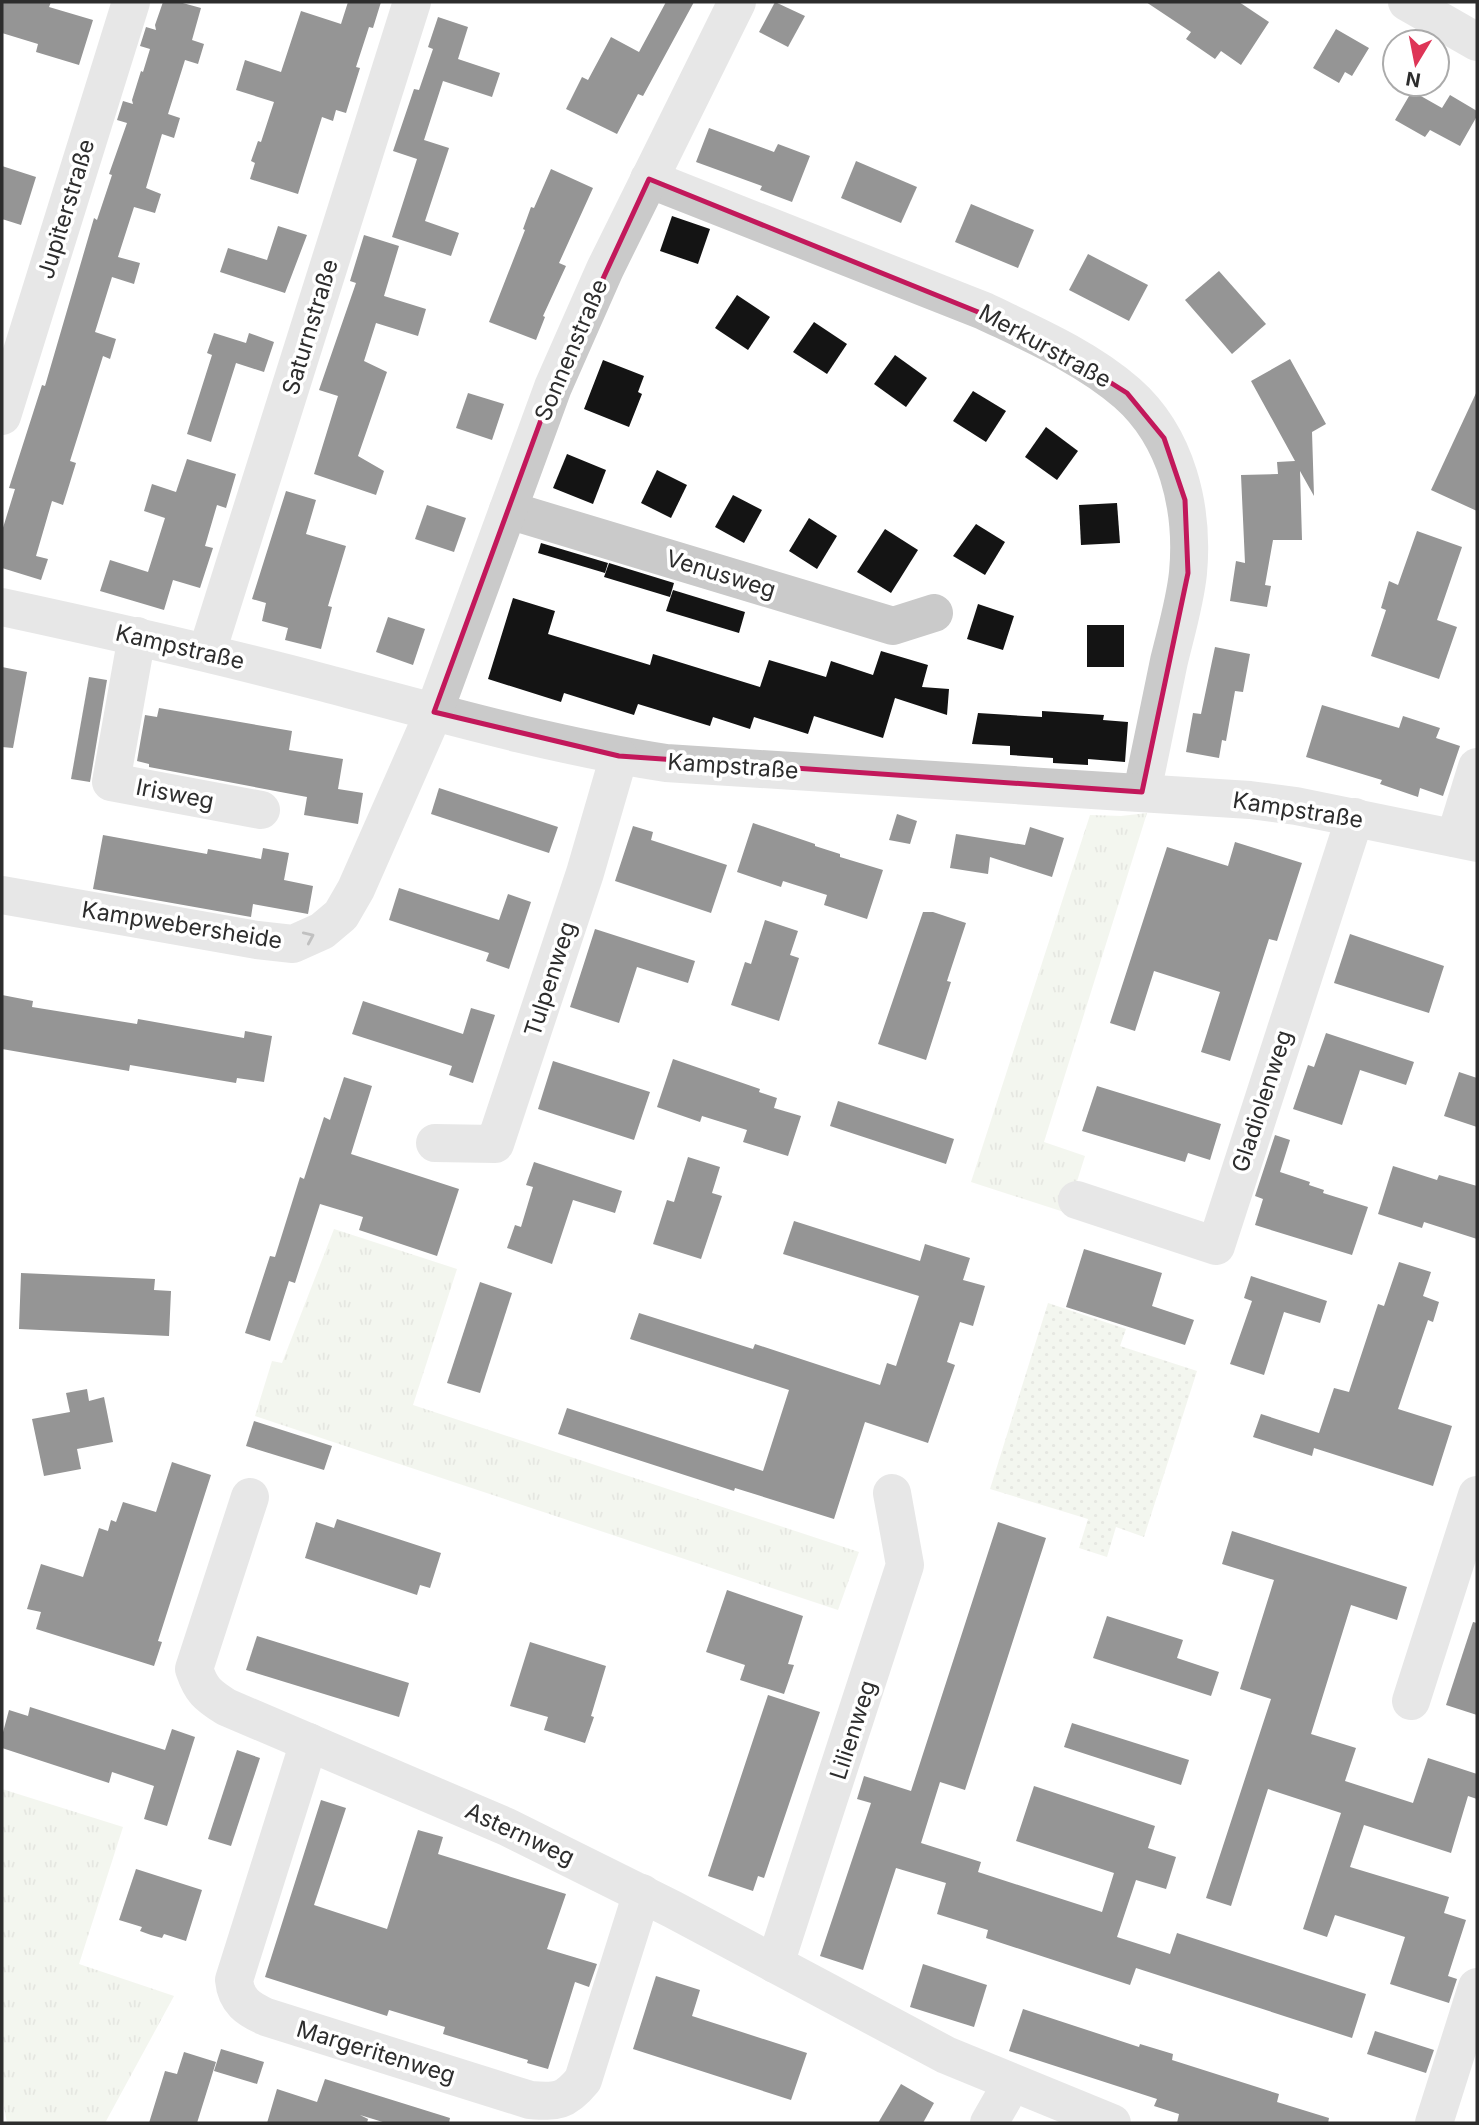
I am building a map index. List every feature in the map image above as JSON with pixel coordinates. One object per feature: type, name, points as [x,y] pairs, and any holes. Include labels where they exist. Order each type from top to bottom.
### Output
[{"type":"street","name":"Jupiterstraße","points":[[2,416],[131,2]]},
{"type":"street","name":"Saturnstraße","points":[[207,652],[412,2]]},
{"type":"street","name":"Sonnenstraße","points":[[434,712],[553,387],[605,270],[737,2]]},
{"type":"street","points":[[1407,2],[1477,42]]},
{"type":"street","name":"Merkurstraße","points":[[649,178],[984,311],[1035,335],[1101,373],[1128,393],[1147,414],[1164,438],[1177,468],[1185,500],[1188,573],[1142,792]]},
{"type":"street","name":"Venusweg","points":[[508,510],[893,626],[934,613]]},
{"type":"street","name":"Kampstraße","points":[[2,607],[207,652],[543,740],[619,756],[680,764],[1142,792],[1273,803],[1466,840]]},
{"type":"street","name":"Irisweg","points":[[137,636],[111,782],[261,810]]},
{"type":"street","name":"Kampwebersheide","points":[[2,895],[257,940],[293,944],[308,938],[322,931],[341,915],[356,889],[434,712]]},
{"type":"street","name":"Tulpenweg","points":[[435,1143],[495,1144],[585,873],[619,756]]},
{"type":"street","points":[[1466,840],[1477,768]]},
{"type":"street","name":"Gladiolenweg","points":[[1077,1200],[1216,1246],[1355,817]]},
{"type":"street","name":"Lilienweg","points":[[775,1964],[905,1565],[892,1493]]},
{"type":"street","points":[[1411,1701],[1477,1495]]},
{"type":"street","name":"Asternweg","points":[[250,1497],[194,1669],[200,1686],[211,1698],[226,1707],[475,1812],[642,1893],[946,2055],[1112,2123]]},
{"type":"street","name":"Margeritenweg","points":[[309,1742],[234,1980],[235,1992],[240,2001],[250,2010],[265,2017],[530,2100],[555,2102],[572,2094],[583,2080],[642,1893]]},
{"type":"street","points":[[1433,2123],[1477,1987]]},
{"type":"street","points":[[989,2123],[1012,2082]]},
{"type":"highlighted area","points":[[649,179],[1035,335],[1127,393],[1164,438],[1185,500],[1188,573],[1142,792],[619,756],[434,712],[553,387]]},
{"type":"green space","points":[[1147,813],[1044,1142],[1085,1156],[1067,1213],[971,1182],[1090,815]]},
{"type":"green space","points":[[334,1229],[457,1269],[413,1405],[859,1552],[838,1610],[255,1416],[272,1361],[282,1363]]},
{"type":"green space","points":[[1048,1303],[1126,1329],[1120,1346],[1197,1371],[1144,1537],[1116,1527],[1107,1557],[1079,1548],[1088,1519],[990,1489]]},
{"type":"green space","points":[[2,1789],[123,1827],[79,1964],[174,1996],[105,2123],[7,2123],[2,2096]]},
{"type":"building","points":[[2,2],[51,2],[49,7],[93,20],[79,65],[36,52],[38,44],[2,33]]},
{"type":"building","points":[[163,2],[179,2],[201,8],[192,40],[204,44],[198,64],[185,60],[168,114],[180,118],[174,138],[162,134],[146,188],[161,194],[155,213],[134,207],[118,257],[140,263],[134,284],[112,277],[95,332],[116,339],[110,359],[103,356],[70,461],[76,463],[63,505],[52,501],[36,556],[48,559],[41,580],[2,568],[2,531],[15,489],[9,488],[42,385],[45,386],[94,218],[97,220],[112,175],[109,174],[127,123],[117,120],[123,101],[133,104],[132,100],[150,49],[140,46],[146,27],[156,30],[155,25]]},
{"type":"building","points":[[348,2],[381,2],[373,28],[369,27],[356,67],[360,68],[346,113],[336,110],[333,121],[322,117],[298,194],[250,179],[255,163],[251,161],[258,141],[261,142],[274,102],[236,90],[245,60],[281,72],[301,11],[341,24]]},
{"type":"building","points":[[666,2],[694,2],[643,96],[638,94],[617,134],[566,109],[582,77],[588,80],[611,37],[639,52]]},
{"type":"building","points":[[775,2],[805,16],[788,47],[759,32]]},
{"type":"building","points":[[1146,2],[1239,2],[1269,22],[1241,65],[1221,51],[1215,59],[1186,39],[1191,32]]},
{"type":"building","points":[[438,17],[468,27],[458,59],[500,73],[492,97],[443,81],[424,140],[449,148],[425,221],[459,233],[451,256],[392,237],[417,159],[393,151],[414,89],[419,90],[433,49],[428,47]]},
{"type":"building","points":[[1336,29],[1369,48],[1352,76],[1345,72],[1339,83],[1313,68]]},
{"type":"building","points":[[1451,96],[1477,111],[1477,116],[1460,146],[1430,130],[1425,137],[1395,120],[1408,98],[1424,98],[1442,108]]},
{"type":"building","points":[[709,128],[774,152],[778,144],[810,156],[792,202],[760,190],[762,186],[696,162]]},
{"type":"building","points":[[856,161],[917,187],[901,223],[841,198]]},
{"type":"building","points":[[2,166],[36,177],[21,225],[2,219]]},
{"type":"building","points":[[551,169],[593,188],[559,263],[566,266],[543,316],[545,317],[536,340],[489,322],[525,230],[523,229],[531,207],[534,208]]},
{"type":"building","points":[[971,204],[1034,230],[1018,268],[955,242]]},
{"type":"building","points":[[672,216],[710,229],[698,264],[660,251]]},
{"type":"building","points":[[278,226],[307,235],[285,293],[220,272],[228,248],[267,260]]},
{"type":"building","points":[[364,235],[399,246],[384,296],[426,309],[418,336],[376,323],[364,361],[387,372],[358,456],[384,471],[376,495],[314,474],[338,396],[319,390],[356,283],[350,281]]},
{"type":"building","points":[[1088,254],[1148,285],[1129,321],[1069,290]]},
{"type":"building","points":[[1219,271],[1266,324],[1232,354],[1185,300]]},
{"type":"building","points":[[737,295],[770,317],[748,350],[715,328]]},
{"type":"building","points":[[814,322],[847,344],[827,374],[793,352]]},
{"type":"building","points":[[214,333],[246,343],[249,333],[274,342],[264,372],[236,363],[211,442],[187,434],[212,355],[207,353]]},
{"type":"building","points":[[895,355],[927,378],[906,407],[874,384]]},
{"type":"building","points":[[1290,359],[1326,424],[1312,432],[1314,496],[1300,471],[1302,540],[1273,540],[1265,585],[1271,586],[1267,607],[1230,601],[1236,561],[1245,563],[1241,475],[1278,474],[1277,462],[1295,461],[1251,381]]},
{"type":"building","points":[[603,360],[644,376],[638,392],[642,394],[629,427],[584,409]]},
{"type":"building","points":[[973,391],[1006,411],[986,442],[953,421]]},
{"type":"building","points":[[1477,391],[1477,511],[1431,490]]},
{"type":"building","points":[[468,393],[504,404],[492,440],[456,428]]},
{"type":"building","points":[[1046,427],[1078,451],[1057,480],[1025,457]]},
{"type":"building","points":[[567,454],[606,470],[593,504],[553,488]]},
{"type":"building","points":[[187,459],[236,474],[226,508],[217,505],[205,546],[213,548],[200,588],[173,580],[164,610],[100,591],[110,560],[148,572],[165,518],[144,511],[152,484],[176,492]]},
{"type":"building","points":[[657,470],[687,485],[671,518],[641,503]]},
{"type":"building","points":[[286,491],[316,500],[306,534],[346,546],[328,606],[332,607],[321,649],[285,640],[288,628],[262,621],[266,603],[252,599]]},
{"type":"building","points":[[733,495],[762,510],[744,543],[715,527]]},
{"type":"building","points":[[1117,503],[1120,543],[1081,545],[1079,505]]},
{"type":"building","points":[[427,505],[466,518],[454,552],[415,539]]},
{"type":"building","points":[[809,518],[837,536],[817,569],[789,551]]},
{"type":"building","points":[[976,524],[1005,542],[985,575],[953,556]]},
{"type":"building","points":[[885,529],[918,550],[891,593],[857,572]]},
{"type":"building","points":[[1417,531],[1462,547],[1437,620],[1457,627],[1439,679],[1371,656],[1386,610],[1381,608],[1389,581],[1398,585]]},
{"type":"building","points":[[541,543],[608,563],[605,573],[538,553]]},
{"type":"building","points":[[609,563],[674,583],[670,597],[604,577]]},
{"type":"building","points":[[673,590],[745,612],[739,633],[666,611]]},
{"type":"building","points":[[513,598],[555,611],[548,634],[650,665],[653,654],[760,687],[769,660],[826,677],[831,661],[873,675],[881,651],[928,665],[922,687],[949,689],[947,715],[895,698],[883,738],[814,716],[808,734],[754,717],[750,729],[713,717],[710,726],[638,704],[634,715],[564,693],[561,702],[488,679]]},
{"type":"building","points":[[978,604],[1014,616],[1003,650],[967,639]]},
{"type":"building","points":[[388,617],[425,629],[413,665],[376,652]]},
{"type":"building","points":[[1087,625],[1124,625],[1124,667],[1087,667]]},
{"type":"building","points":[[1215,647],[1250,654],[1243,692],[1235,691],[1226,741],[1222,740],[1219,758],[1186,752],[1193,713],[1201,714]]},
{"type":"building","points":[[2,667],[27,672],[13,748],[2,747]]},
{"type":"building","points":[[89,677],[107,680],[90,782],[71,779]]},
{"type":"building","points":[[1322,705],[1399,728],[1403,716],[1440,728],[1436,738],[1460,746],[1443,796],[1420,788],[1418,797],[1380,784],[1382,780],[1306,757]]},
{"type":"building","points":[[159,708],[292,731],[289,750],[343,759],[338,789],[363,793],[358,824],[304,815],[307,797],[149,767],[149,764],[137,761],[145,715],[157,717]]},
{"type":"building","points":[[1042,711],[1104,715],[1103,720],[1128,722],[1125,762],[1088,759],[1088,765],[1053,763],[1053,758],[1010,755],[1010,746],[972,744],[978,713],[1042,717]]},
{"type":"building","points":[[439,788],[558,827],[549,853],[431,814]]},
{"type":"building","points":[[897,814],[917,821],[910,844],[889,840]]},
{"type":"building","points":[[753,823],[815,844],[840,854],[840,857],[883,870],[867,919],[824,905],[827,895],[783,881],[781,887],[737,872]]},
{"type":"building","points":[[633,826],[653,832],[651,840],[727,865],[711,913],[615,881]]},
{"type":"building","points":[[1030,827],[1064,838],[1052,877],[990,857],[988,874],[950,868],[956,834],[1025,845]]},
{"type":"building","points":[[103,835],[207,854],[208,849],[261,859],[263,848],[289,853],[284,880],[313,886],[308,914],[253,904],[251,917],[93,889]]},
{"type":"building","points":[[1235,842],[1302,863],[1277,941],[1269,939],[1230,1061],[1201,1052],[1220,992],[1154,971],[1135,1031],[1110,1023],[1167,847],[1228,866]]},
{"type":"building","points":[[399,888],[499,920],[508,894],[531,902],[509,969],[486,961],[489,953],[389,920]]},
{"type":"building","points":[[923,912],[933,912],[966,923],[947,981],[951,982],[926,1060],[878,1044]]},
{"type":"building","points":[[765,920],[798,931],[790,955],[799,958],[779,1021],[731,1005],[745,962],[751,964]]},
{"type":"building","points":[[595,929],[695,961],[688,983],[637,967],[619,1023],[570,1007]]},
{"type":"building","points":[[1350,934],[1444,966],[1429,1013],[1334,983]]},
{"type":"building","points":[[2,995],[33,1001],[32,1007],[137,1024],[138,1019],[244,1038],[245,1031],[272,1036],[264,1082],[237,1078],[236,1083],[130,1065],[129,1071],[2,1049]]},
{"type":"building","points":[[363,1001],[463,1034],[471,1008],[495,1015],[473,1083],[449,1075],[452,1066],[352,1034]]},
{"type":"building","points":[[1326,1033],[1414,1062],[1406,1085],[1360,1070],[1342,1125],[1293,1109],[1308,1065],[1314,1067]]},
{"type":"building","points":[[673,1059],[760,1089],[759,1092],[777,1098],[774,1108],[801,1116],[788,1156],[743,1142],[747,1130],[702,1116],[700,1122],[657,1107]]},
{"type":"building","points":[[553,1061],[650,1092],[634,1140],[538,1109]]},
{"type":"building","points":[[1459,1072],[1477,1078],[1477,1127],[1444,1116]]},
{"type":"building","points":[[344,1077],[372,1086],[351,1154],[459,1189],[437,1256],[359,1230],[363,1217],[320,1204],[295,1283],[289,1281],[270,1341],[245,1333],[270,1256],[275,1257],[300,1177],[304,1179],[324,1117],[330,1120]]},
{"type":"building","points":[[1097,1086],[1221,1124],[1210,1160],[1188,1153],[1185,1162],[1082,1131]]},
{"type":"building","points":[[838,1101],[954,1139],[946,1164],[830,1126]]},
{"type":"building","points":[[1275,1135],[1290,1140],[1280,1172],[1310,1182],[1309,1185],[1324,1190],[1323,1193],[1368,1207],[1352,1255],[1255,1225],[1263,1199],[1255,1196]]},
{"type":"building","points":[[688,1157],[720,1167],[712,1193],[722,1196],[701,1259],[653,1244],[667,1200],[674,1202]]},
{"type":"building","points":[[534,1162],[622,1191],[615,1213],[573,1200],[552,1264],[507,1248],[515,1225],[521,1227],[533,1187],[526,1185]]},
{"type":"building","points":[[1393,1166],[1437,1180],[1439,1175],[1477,1186],[1477,1239],[1424,1222],[1422,1228],[1378,1214]]},
{"type":"building","points":[[794,1221],[920,1261],[925,1244],[970,1258],[963,1280],[985,1286],[973,1326],[960,1322],[947,1362],[955,1365],[928,1443],[865,1422],[834,1519],[735,1488],[734,1491],[558,1434],[567,1408],[763,1471],[789,1390],[630,1339],[639,1313],[753,1349],[755,1344],[880,1385],[887,1363],[896,1366],[919,1296],[783,1254]]},
{"type":"building","points":[[1084,1249],[1162,1273],[1152,1306],[1194,1320],[1185,1345],[1066,1307]]},
{"type":"building","points":[[1399,1262],[1431,1272],[1423,1296],[1439,1302],[1433,1322],[1428,1320],[1398,1409],[1452,1426],[1433,1486],[1314,1448],[1312,1456],[1253,1437],[1261,1414],[1319,1433],[1334,1388],[1349,1392],[1378,1304],[1384,1306]]},
{"type":"building","points":[[21,1273],[155,1279],[154,1290],[171,1291],[169,1336],[19,1329]]},
{"type":"building","points":[[1251,1276],[1327,1301],[1320,1323],[1284,1312],[1264,1375],[1230,1364],[1252,1301],[1244,1298]]},
{"type":"building","points":[[480,1282],[512,1293],[480,1393],[447,1383]]},
{"type":"building","points":[[87,1389],[89,1401],[104,1397],[113,1442],[77,1449],[81,1469],[44,1476],[32,1419],[70,1412],[66,1393]]},
{"type":"building","points":[[254,1421],[332,1446],[324,1470],[246,1446]]},
{"type":"building","points":[[172,1462],[211,1475],[158,1641],[162,1642],[154,1666],[36,1629],[41,1612],[27,1609],[41,1564],[83,1577],[99,1528],[108,1531],[111,1520],[116,1522],[123,1502],[156,1512]]},
{"type":"building","points":[[337,1519],[441,1553],[430,1588],[420,1585],[417,1595],[305,1558],[316,1522],[334,1528]]},
{"type":"building","points":[[998,1522],[1046,1538],[965,1790],[940,1782],[921,1843],[981,1862],[978,1872],[1102,1912],[1114,1873],[1016,1841],[1034,1786],[1155,1826],[1148,1848],[1176,1857],[1166,1889],[1136,1880],[1117,1937],[1170,1954],[1177,1933],[1366,1994],[1352,2038],[1136,1968],[1130,1985],[986,1938],[988,1930],[937,1914],[946,1883],[896,1868],[863,1970],[820,1956],[871,1803],[857,1799],[864,1776],[911,1791]]},
{"type":"building","points":[[1232,1531],[1407,1587],[1397,1620],[1351,1605],[1311,1734],[1356,1748],[1345,1781],[1413,1803],[1428,1758],[1477,1774],[1477,1799],[1468,1796],[1451,1853],[1364,1825],[1350,1867],[1449,1897],[1444,1913],[1466,1920],[1448,1976],[1457,1979],[1449,2003],[1390,1984],[1405,1937],[1335,1915],[1327,1937],[1303,1929],[1341,1813],[1268,1789],[1231,1906],[1206,1898],[1271,1699],[1240,1689],[1274,1580],[1222,1564]]},
{"type":"building","points":[[727,1590],[803,1616],[788,1664],[794,1665],[784,1694],[740,1680],[745,1665],[706,1652]]},
{"type":"building","points":[[1107,1616],[1183,1640],[1177,1658],[1219,1672],[1211,1696],[1093,1658]]},
{"type":"building","points":[[1473,1622],[1477,1623],[1477,1715],[1446,1705]]},
{"type":"building","points":[[257,1636],[409,1683],[399,1717],[246,1670]]},
{"type":"building","points":[[530,1642],[606,1666],[585,1743],[544,1730],[548,1717],[510,1706]]},
{"type":"building","points":[[768,1695],[820,1712],[764,1878],[758,1876],[753,1891],[708,1876]]},
{"type":"building","points":[[30,1707],[165,1750],[172,1729],[195,1737],[167,1826],[144,1819],[154,1786],[112,1772],[109,1783],[2,1748],[2,1736],[9,1710],[28,1716]]},
{"type":"building","points":[[1072,1723],[1189,1760],[1181,1785],[1064,1747]]},
{"type":"building","points":[[237,1750],[260,1758],[231,1846],[208,1839]]},
{"type":"building","points":[[321,1800],[346,1808],[314,1905],[387,1929],[418,1830],[443,1837],[438,1854],[566,1894],[547,1949],[597,1964],[589,1987],[575,1982],[548,2069],[527,2063],[528,2060],[443,2034],[445,2027],[389,2010],[387,2016],[265,1977]]},
{"type":"building","points":[[136,1869],[202,1890],[186,1941],[164,1934],[162,1938],[151,1935],[140,1931],[142,1927],[119,1920]]},
{"type":"building","points":[[923,1964],[987,1985],[974,2027],[910,2007]]},
{"type":"building","points":[[656,1976],[700,1990],[692,2016],[807,2053],[791,2100],[633,2049]]},
{"type":"building","points":[[1023,2009],[1139,2047],[1140,2044],[1173,2054],[1172,2060],[1279,2094],[1277,2102],[1329,2118],[1328,2123],[1177,2123],[1179,2114],[1154,2106],[1157,2099],[1009,2051]]},
{"type":"building","points":[[1375,2031],[1434,2050],[1426,2073],[1367,2054]]},
{"type":"building","points":[[221,2049],[264,2062],[257,2084],[214,2071]]},
{"type":"building","points":[[184,2052],[216,2062],[197,2123],[149,2123],[165,2071],[177,2074]]},
{"type":"building","points":[[325,2079],[450,2118],[449,2123],[386,2123],[360,2115],[368,2119],[367,2123],[267,2123],[277,2089],[317,2102]]},
{"type":"building","points":[[901,2084],[934,2103],[923,2123],[878,2123]]}]
